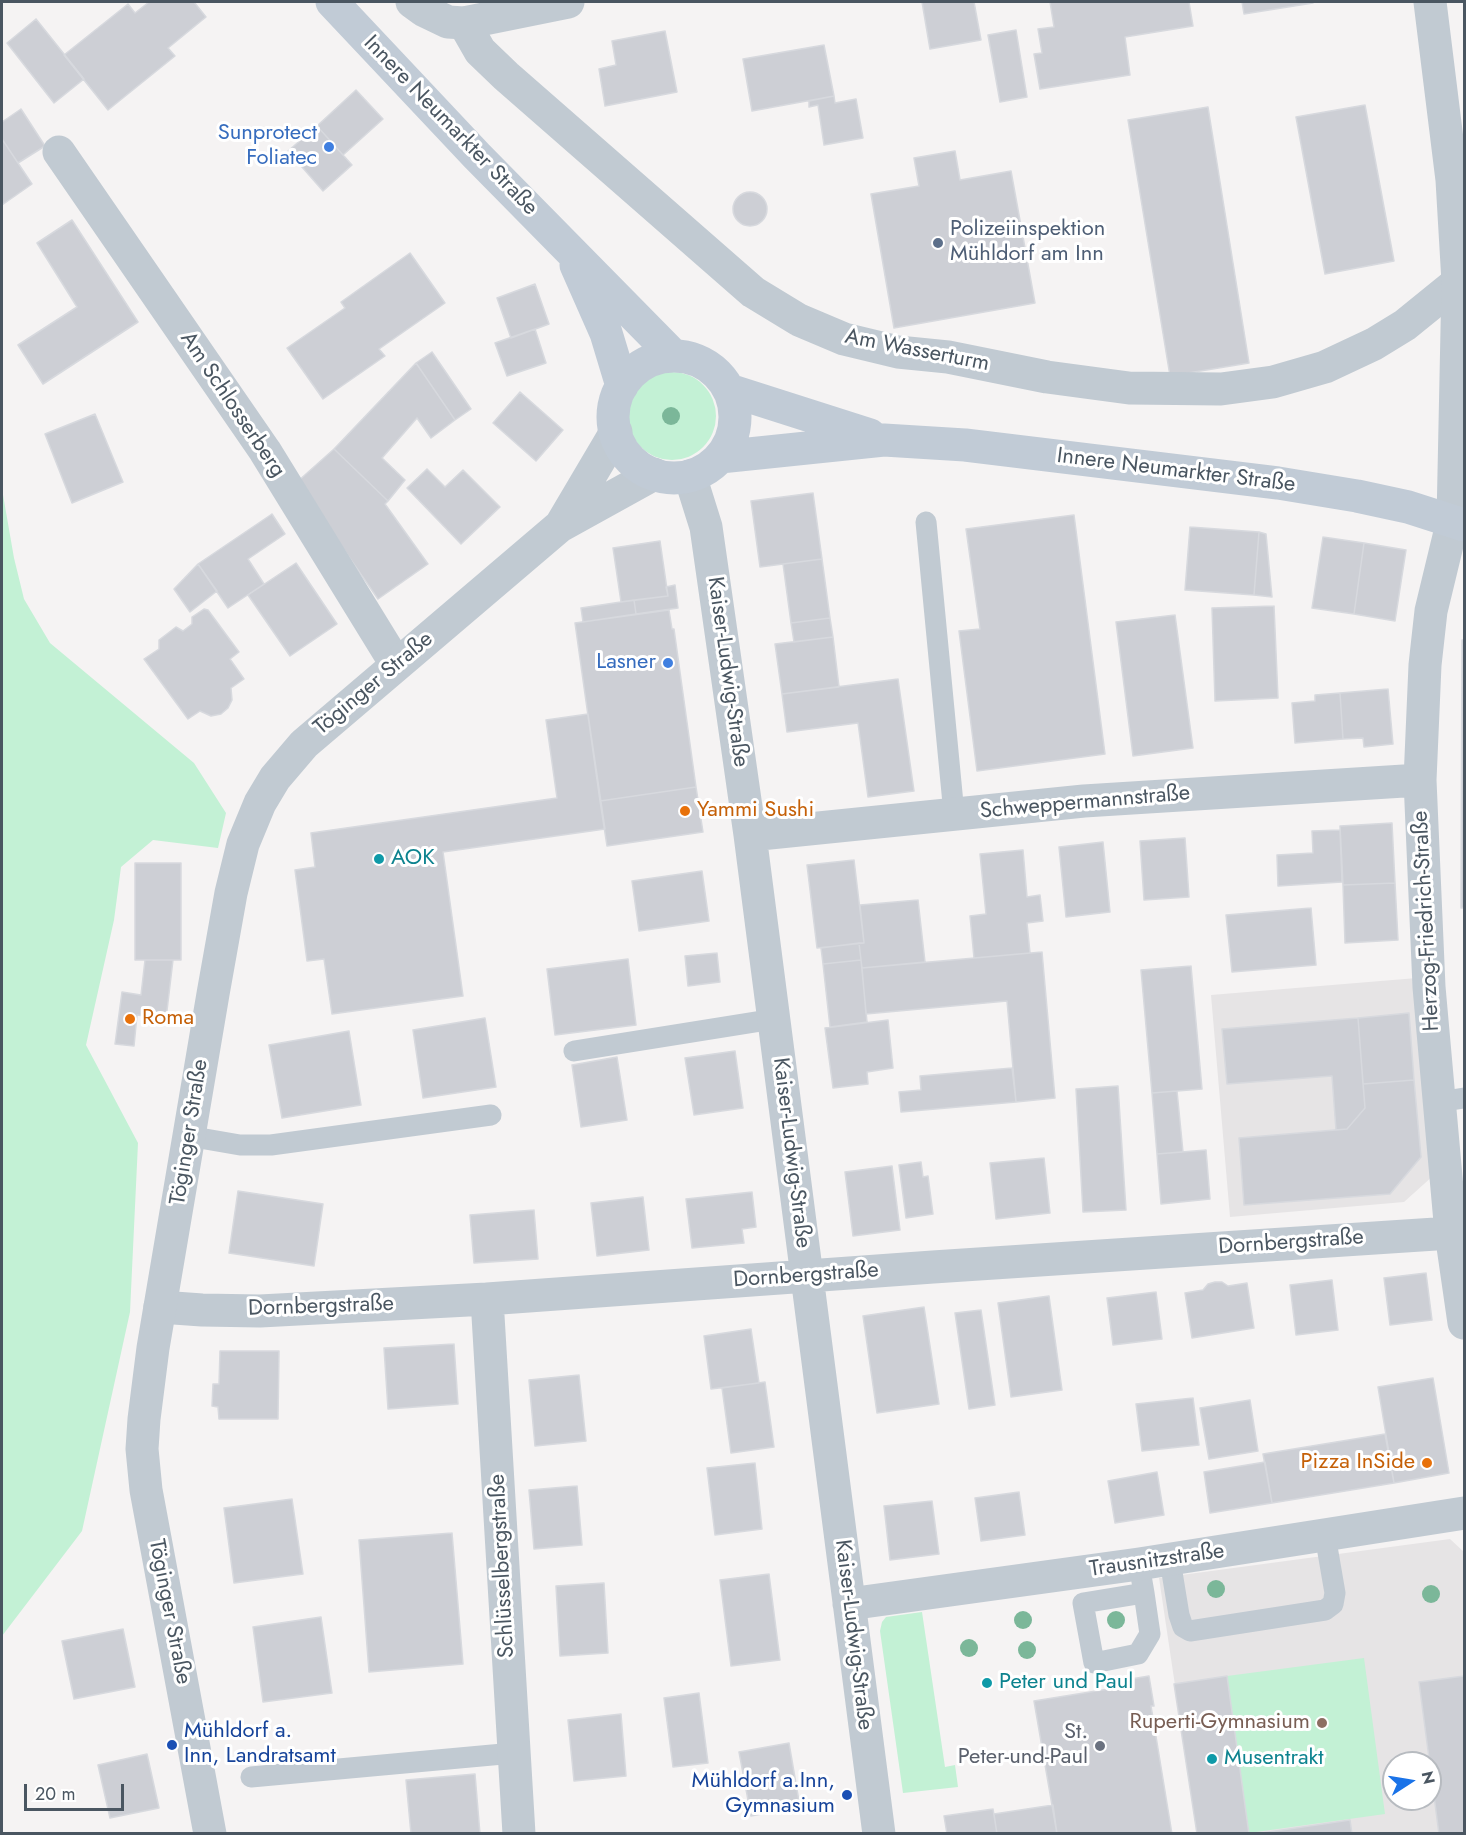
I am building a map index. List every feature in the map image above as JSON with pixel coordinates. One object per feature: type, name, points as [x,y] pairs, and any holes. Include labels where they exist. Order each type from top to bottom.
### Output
[{"type":"main road","name":"Innere Neumarkter Straße","points":[[332,2],[461,139],[673,355]]},
{"type":"main road","name":"Innere Neumarkter Straße","points":[[569,250],[606,333],[622,386]]},
{"type":"main road","points":[[673,355],[694,359],[705,364],[723,380],[734,401],[735,425],[732,437],[720,457],[701,472],[678,478],[654,474],[644,469],[626,453],[616,432],[614,408],[622,386],[629,376],[648,362],[673,355]]},
{"type":"main road","name":"Innere Neumarkter Straße","points":[[729,390],[884,440]]},
{"type":"main road","name":"Innere Neumarkter Straße","points":[[720,457],[884,440],[965,445],[1278,483],[1357,496],[1408,507],[1459,522]]},
{"type":"street","points":[[412,2],[448,22],[464,23],[568,2]]},
{"type":"street","name":"Herzog-Friedrich-Straße","points":[[1431,2],[1452,180],[1460,304],[1459,522],[1431,611],[1425,666],[1420,780],[1429,987],[1452,1100],[1451,1233],[1464,1323]]},
{"type":"street","name":"Am Wasserturm","points":[[464,23],[480,51],[506,76],[753,292],[798,320],[844,339],[898,352],[948,357],[1047,377],[1129,388],[1221,389],[1273,382],[1325,367],[1374,344],[1405,325],[1460,304]]},
{"type":"street","name":"Am Schlosserberg","points":[[59,152],[265,452],[396,664]]},
{"type":"street","name":"Töginger Straße","points":[[560,526],[616,432]]},
{"type":"street","name":"Töginger Straße","points":[[210,1833],[146,1490],[142,1449],[160,1307],[188,1136],[231,893],[240,855],[251,823],[275,778],[304,744],[560,526],[654,474]]},
{"type":"street","name":"Kaiser-Ludwig-Straße","points":[[690,476],[706,527],[750,835],[879,1833]]},
{"type":"street","name":"Schweppermannstraße","points":[[750,835],[1096,800],[1420,780]]},
{"type":"street","name":"Dornbergstraße","points":[[160,1307],[260,1311],[487,1299],[1451,1233]]},
{"type":"street","name":"Schlüsselbergstraße","points":[[487,1299],[519,1833]]},
{"type":"street","name":"Trausnitzstraße","points":[[849,1605],[1151,1572],[1325,1535],[1464,1513]]},
{"type":"lane","points":[[926,522],[954,814]]},
{"type":"lane","points":[[574,1051],[774,1019]]},
{"type":"lane","points":[[188,1136],[240,1145],[271,1145],[491,1115]]},
{"type":"lane","points":[[1151,1572],[1179,1615],[1183,1627],[1190,1631],[1325,1610],[1333,1604],[1335,1593],[1325,1535]]},
{"type":"lane","points":[[251,1777],[514,1753]]},
{"type":"shaded area","points":[[1417,978],[1434,1175],[1404,1202],[1230,1217],[1211,995]]},
{"type":"shaded area","name":"Ruperti-Gymnasium","points":[[1450,1539],[1464,1552],[1464,1833],[1197,1833],[1159,1578]]},
{"type":"green space","points":[[672,372],[689,375],[703,385],[713,399],[716,416],[713,433],[703,447],[689,457],[672,460],[655,457],[641,447],[631,433],[628,416],[631,399],[641,385],[655,375]]},
{"type":"green space","points":[[2,489],[24,599],[50,643],[194,763],[226,813],[218,848],[153,840],[121,867],[114,920],[86,1045],[138,1143],[130,1312],[82,1531],[2,1636]]},
{"type":"green space","points":[[922,1612],[945,1767],[955,1765],[958,1787],[903,1793],[880,1631],[886,1617]]},
{"type":"green space","points":[[1364,1658],[1382,1792],[1382,1811],[1385,1811],[1385,1814],[1249,1833],[1227,1676]]},
{"type":"building","points":[[149,2],[194,2],[206,17],[168,48],[175,56],[108,110],[64,55],[128,4],[135,13]]},
{"type":"building","points":[[922,2],[974,2],[981,40],[930,49]]},
{"type":"building","points":[[1050,2],[1189,2],[1193,26],[1125,37],[1130,75],[1040,89],[1034,54],[1042,53],[1038,29],[1054,27]]},
{"type":"building","points":[[1242,2],[1312,2],[1313,3],[1244,14]]},
{"type":"building","points":[[36,19],[84,79],[54,103],[7,43]]},
{"type":"building","points":[[1016,30],[1027,97],[1000,102],[988,35]]},
{"type":"building","points":[[665,31],[677,92],[605,106],[599,69],[616,65],[612,41]]},
{"type":"building","points":[[824,45],[834,96],[752,111],[743,59]]},
{"type":"building","points":[[356,90],[383,119],[343,155],[317,126]]},
{"type":"building","points":[[834,96],[835,103],[856,99],[863,138],[824,145],[818,105],[809,107],[809,101]]},
{"type":"building","points":[[1365,105],[1394,261],[1325,274],[1296,117]]},
{"type":"building","points":[[1208,107],[1249,363],[1170,376],[1128,120]]},
{"type":"building","points":[[21,109],[45,146],[18,163],[2,139],[2,122]]},
{"type":"building","points":[[317,126],[352,165],[323,191],[288,151]]},
{"type":"building","points":[[2,139],[32,184],[2,205]]},
{"type":"building","points":[[955,151],[960,180],[1011,171],[1035,303],[894,328],[871,194],[919,186],[914,158]]},
{"type":"building","points":[[750,192],[762,197],[767,209],[762,221],[750,226],[738,221],[733,209],[738,197]]},
{"type":"building","points":[[72,220],[138,322],[43,384],[18,345],[77,307],[37,243]]},
{"type":"building","points":[[410,253],[445,303],[379,349],[385,356],[323,399],[287,348],[345,308],[341,302]]},
{"type":"building","points":[[535,284],[549,324],[511,338],[497,298]]},
{"type":"building","points":[[535,329],[546,363],[507,376],[495,343]]},
{"type":"building","points":[[432,352],[471,409],[455,420],[416,363]]},
{"type":"building","points":[[416,363],[455,420],[431,438],[417,418],[382,458],[405,480],[388,501],[334,449]]},
{"type":"building","points":[[520,392],[563,430],[536,461],[493,423]]},
{"type":"building","points":[[95,414],[123,482],[72,503],[45,434]]},
{"type":"building","points":[[334,449],[388,501],[385,504],[428,564],[378,599],[297,482]]},
{"type":"building","points":[[427,469],[445,487],[463,470],[500,507],[461,544],[407,488]]},
{"type":"building","points":[[813,493],[822,559],[760,567],[751,501]]},
{"type":"building","points":[[272,514],[285,534],[248,559],[264,584],[228,608],[198,564]]},
{"type":"building","points":[[1074,515],[1105,754],[977,771],[959,631],[980,629],[966,529]]},
{"type":"building","points":[[1190,527],[1259,532],[1254,595],[1185,590]]},
{"type":"building","points":[[1259,532],[1266,534],[1272,597],[1254,595]]},
{"type":"building","points":[[1323,537],[1364,543],[1354,614],[1312,608]]},
{"type":"building","points":[[660,541],[668,596],[621,602],[613,548]]},
{"type":"building","points":[[1364,543],[1406,550],[1395,621],[1354,614]]},
{"type":"building","points":[[822,559],[830,618],[791,623],[783,564]]},
{"type":"building","points":[[296,563],[337,624],[290,656],[248,595]]},
{"type":"building","points":[[198,564],[217,591],[190,612],[174,589]]},
{"type":"building","points":[[675,585],[678,608],[636,614],[634,600],[668,596],[666,587]]},
{"type":"building","points":[[634,600],[636,614],[583,622],[581,608]]},
{"type":"building","points":[[1274,606],[1278,698],[1215,701],[1212,608]]},
{"type":"building","points":[[204,609],[208,610],[239,652],[230,659],[244,679],[231,688],[232,700],[221,714],[211,716],[200,711],[188,719],[144,659],[159,649],[159,640],[176,627],[183,631],[192,624],[192,617]]},
{"type":"building","points":[[669,610],[672,629],[674,629],[696,787],[600,801],[575,623]]},
{"type":"building","points":[[1175,615],[1193,748],[1133,756],[1116,622]]},
{"type":"building","points":[[830,618],[833,637],[794,642],[791,623]]},
{"type":"building","points":[[833,637],[839,687],[782,694],[775,644]]},
{"type":"building","points":[[1462,640],[1464,640],[1464,908],[1461,908]]},
{"type":"building","points":[[898,679],[914,791],[868,797],[858,723],[787,732],[782,694]]},
{"type":"building","points":[[1388,689],[1393,744],[1364,747],[1363,738],[1343,739],[1340,693]]},
{"type":"building","points":[[1340,693],[1343,739],[1295,743],[1292,703],[1315,701],[1315,695]]},
{"type":"building","name":"AOK","points":[[588,714],[605,829],[443,852],[463,996],[332,1014],[324,959],[307,961],[295,870],[315,867],[311,833],[557,798],[546,720]]},
{"type":"building","points":[[696,787],[703,832],[607,846],[600,801]]},
{"type":"building","points":[[1392,823],[1395,883],[1343,885],[1340,826]]},
{"type":"building","points":[[1340,830],[1342,882],[1278,886],[1277,855],[1313,853],[1312,831]]},
{"type":"building","points":[[1185,838],[1189,897],[1144,900],[1140,841]]},
{"type":"building","points":[[1103,842],[1110,912],[1066,917],[1059,847]]},
{"type":"building","points":[[1023,850],[1027,897],[1040,895],[1043,921],[1027,923],[1030,953],[974,958],[970,916],[986,914],[980,854]]},
{"type":"building","points":[[854,860],[864,943],[817,948],[807,865]]},
{"type":"building","points":[[135,863],[181,863],[181,960],[135,960]]},
{"type":"building","points":[[702,871],[709,921],[639,931],[632,881]]},
{"type":"building","points":[[1395,883],[1398,940],[1345,943],[1343,885]]},
{"type":"building","points":[[918,900],[925,962],[862,968],[859,943],[864,943],[860,905]]},
{"type":"building","points":[[1311,908],[1316,965],[1232,972],[1226,915]]},
{"type":"building","points":[[859,943],[861,960],[823,964],[821,948]]},
{"type":"building","points":[[1042,952],[1055,1098],[1016,1102],[1007,1001],[866,1014],[862,968]]},
{"type":"building","points":[[717,953],[720,982],[688,986],[685,956]]},
{"type":"building","points":[[628,959],[636,1025],[555,1035],[547,969]]},
{"type":"building","points":[[145,960],[173,960],[166,1019],[137,1015],[134,1046],[115,1044],[122,992],[141,995]]},
{"type":"building","points":[[861,960],[867,1022],[830,1027],[823,964]]},
{"type":"building","points":[[1191,966],[1202,1089],[1152,1093],[1141,970]]},
{"type":"building","points":[[1409,1013],[1414,1080],[1363,1084],[1358,1018]]},
{"type":"building","points":[[485,1018],[496,1087],[423,1098],[413,1030]]},
{"type":"building","points":[[1358,1018],[1365,1108],[1347,1129],[1336,1130],[1332,1076],[1227,1084],[1222,1029]]},
{"type":"building","points":[[888,1020],[893,1068],[867,1072],[868,1084],[833,1088],[825,1028]]},
{"type":"building","points":[[349,1031],[361,1105],[282,1118],[269,1045]]},
{"type":"building","points":[[735,1051],[743,1108],[694,1115],[685,1058]]},
{"type":"building","points":[[617,1057],[627,1120],[581,1127],[572,1065]]},
{"type":"building","points":[[1012,1068],[1016,1102],[901,1112],[899,1092],[921,1090],[920,1076]]},
{"type":"building","points":[[1414,1080],[1421,1157],[1390,1194],[1244,1205],[1239,1138],[1347,1129],[1365,1108],[1363,1084]]},
{"type":"building","points":[[1118,1086],[1126,1210],[1083,1212],[1076,1089]]},
{"type":"building","points":[[1177,1091],[1183,1152],[1157,1154],[1152,1093]]},
{"type":"building","points":[[1206,1150],[1210,1199],[1161,1204],[1157,1154]]},
{"type":"building","points":[[1044,1158],[1050,1213],[996,1219],[990,1163]]},
{"type":"building","points":[[921,1162],[923,1177],[928,1176],[933,1214],[906,1218],[899,1165]]},
{"type":"building","points":[[892,1166],[900,1230],[853,1236],[845,1172]]},
{"type":"building","points":[[238,1191],[323,1204],[314,1266],[229,1253]]},
{"type":"building","points":[[752,1192],[756,1227],[742,1229],[744,1243],[692,1248],[686,1199]]},
{"type":"building","points":[[643,1197],[649,1250],[597,1256],[591,1203]]},
{"type":"building","points":[[534,1210],[538,1259],[474,1263],[470,1215]]},
{"type":"building","points":[[1426,1273],[1432,1320],[1390,1325],[1384,1278]]},
{"type":"building","points":[[1332,1280],[1338,1330],[1296,1335],[1290,1285]]},
{"type":"building","points":[[1222,1282],[1228,1286],[1247,1283],[1254,1328],[1192,1338],[1185,1293],[1203,1290],[1208,1284]]},
{"type":"building","points":[[1156,1292],[1162,1339],[1113,1345],[1107,1298]]},
{"type":"building","points":[[1049,1296],[1062,1390],[1011,1397],[998,1303]]},
{"type":"building","points":[[924,1307],[939,1404],[877,1413],[863,1316]]},
{"type":"building","points":[[981,1310],[995,1405],[969,1409],[955,1313]]},
{"type":"building","points":[[751,1329],[759,1383],[711,1389],[704,1336]]},
{"type":"building","points":[[454,1344],[458,1404],[388,1409],[384,1348]]},
{"type":"building","points":[[220,1351],[279,1351],[278,1419],[219,1419],[218,1407],[212,1406],[213,1384],[219,1384]]},
{"type":"building","points":[[579,1375],[586,1441],[535,1446],[529,1380]]},
{"type":"building","points":[[1433,1378],[1449,1473],[1394,1483],[1378,1387]]},
{"type":"building","points":[[765,1382],[774,1447],[731,1453],[722,1388]]},
{"type":"building","points":[[1193,1398],[1199,1445],[1142,1451],[1136,1404]]},
{"type":"building","points":[[1250,1400],[1258,1451],[1209,1459],[1200,1408]]},
{"type":"building","points":[[1385,1434],[1394,1483],[1272,1503],[1263,1454]]},
{"type":"building","points":[[1265,1462],[1272,1503],[1210,1513],[1204,1472]]},
{"type":"building","points":[[755,1463],[762,1529],[715,1535],[707,1468]]},
{"type":"building","points":[[1157,1472],[1164,1515],[1115,1523],[1108,1481]]},
{"type":"building","points":[[577,1486],[582,1545],[534,1549],[529,1490]]},
{"type":"building","points":[[1019,1492],[1025,1535],[981,1541],[975,1498]]},
{"type":"building","points":[[292,1499],[303,1574],[234,1583],[224,1508]]},
{"type":"building","points":[[932,1501],[939,1554],[890,1560],[884,1506]]},
{"type":"building","points":[[452,1533],[463,1664],[369,1672],[359,1540]]},
{"type":"building","points":[[769,1574],[780,1660],[731,1666],[720,1580]]},
{"type":"building","points":[[604,1583],[608,1653],[560,1656],[556,1586]]},
{"type":"building","points":[[321,1617],[332,1693],[263,1702],[253,1627]]},
{"type":"building","points":[[123,1629],[135,1687],[74,1699],[62,1641]]},
{"type":"building","name":"St. Peter-und-Paul","points":[[1149,1676],[1154,1706],[1151,1706],[1172,1834],[1057,1834],[1034,1701],[1121,1687],[1119,1681]]},
{"type":"building","name":"Musentrakt","points":[[1227,1676],[1249,1834],[1197,1834],[1174,1684]]},
{"type":"building","points":[[1464,1676],[1464,1834],[1439,1834],[1436,1811],[1442,1811],[1442,1751],[1428,1751],[1419,1682]]},
{"type":"building","points":[[699,1693],[708,1763],[673,1767],[664,1698]]},
{"type":"building","points":[[621,1714],[626,1776],[574,1781],[568,1720]]},
{"type":"building","points":[[789,1743],[800,1807],[751,1816],[739,1752]]},
{"type":"building","points":[[147,1754],[159,1808],[110,1818],[98,1765]]},
{"type":"building","points":[[475,1774],[480,1834],[411,1834],[406,1780]]},
{"type":"building","points":[[1053,1805],[1057,1834],[997,1834],[994,1814]]},
{"type":"building","points":[[993,1809],[997,1834],[947,1834],[944,1816]]},
{"type":"building","points":[[1350,1820],[1352,1834],[1255,1834]]},
{"type":"place","name":"Sunprotect Foliatec","points":[[329,147]]},
{"type":"place","name":"Polizeiinspektion Mühldorf am Inn","points":[[938,243]]},
{"type":"place","name":"Lasner","points":[[668,663]]},
{"type":"place","name":"Yammi Sushi","points":[[685,811]]},
{"type":"place","name":"AOK","points":[[379,859]]},
{"type":"place","name":"Roma","points":[[130,1019]]},
{"type":"place","name":"Pizza InSide","points":[[1427,1463]]},
{"type":"place","name":"Peter und Paul","points":[[987,1683]]},
{"type":"place","name":"Ruperti-Gymnasium","points":[[1322,1723]]},
{"type":"place","name":"Mühldorf a. Inn, Landratsamt","points":[[172,1745]]},
{"type":"place","name":"St. Peter-und-Paul","points":[[1100,1746]]},
{"type":"place","name":"Musentrakt","points":[[1212,1759]]},
{"type":"place","name":"Mühldorf a.Inn, Gymnasium","points":[[847,1795]]}]
